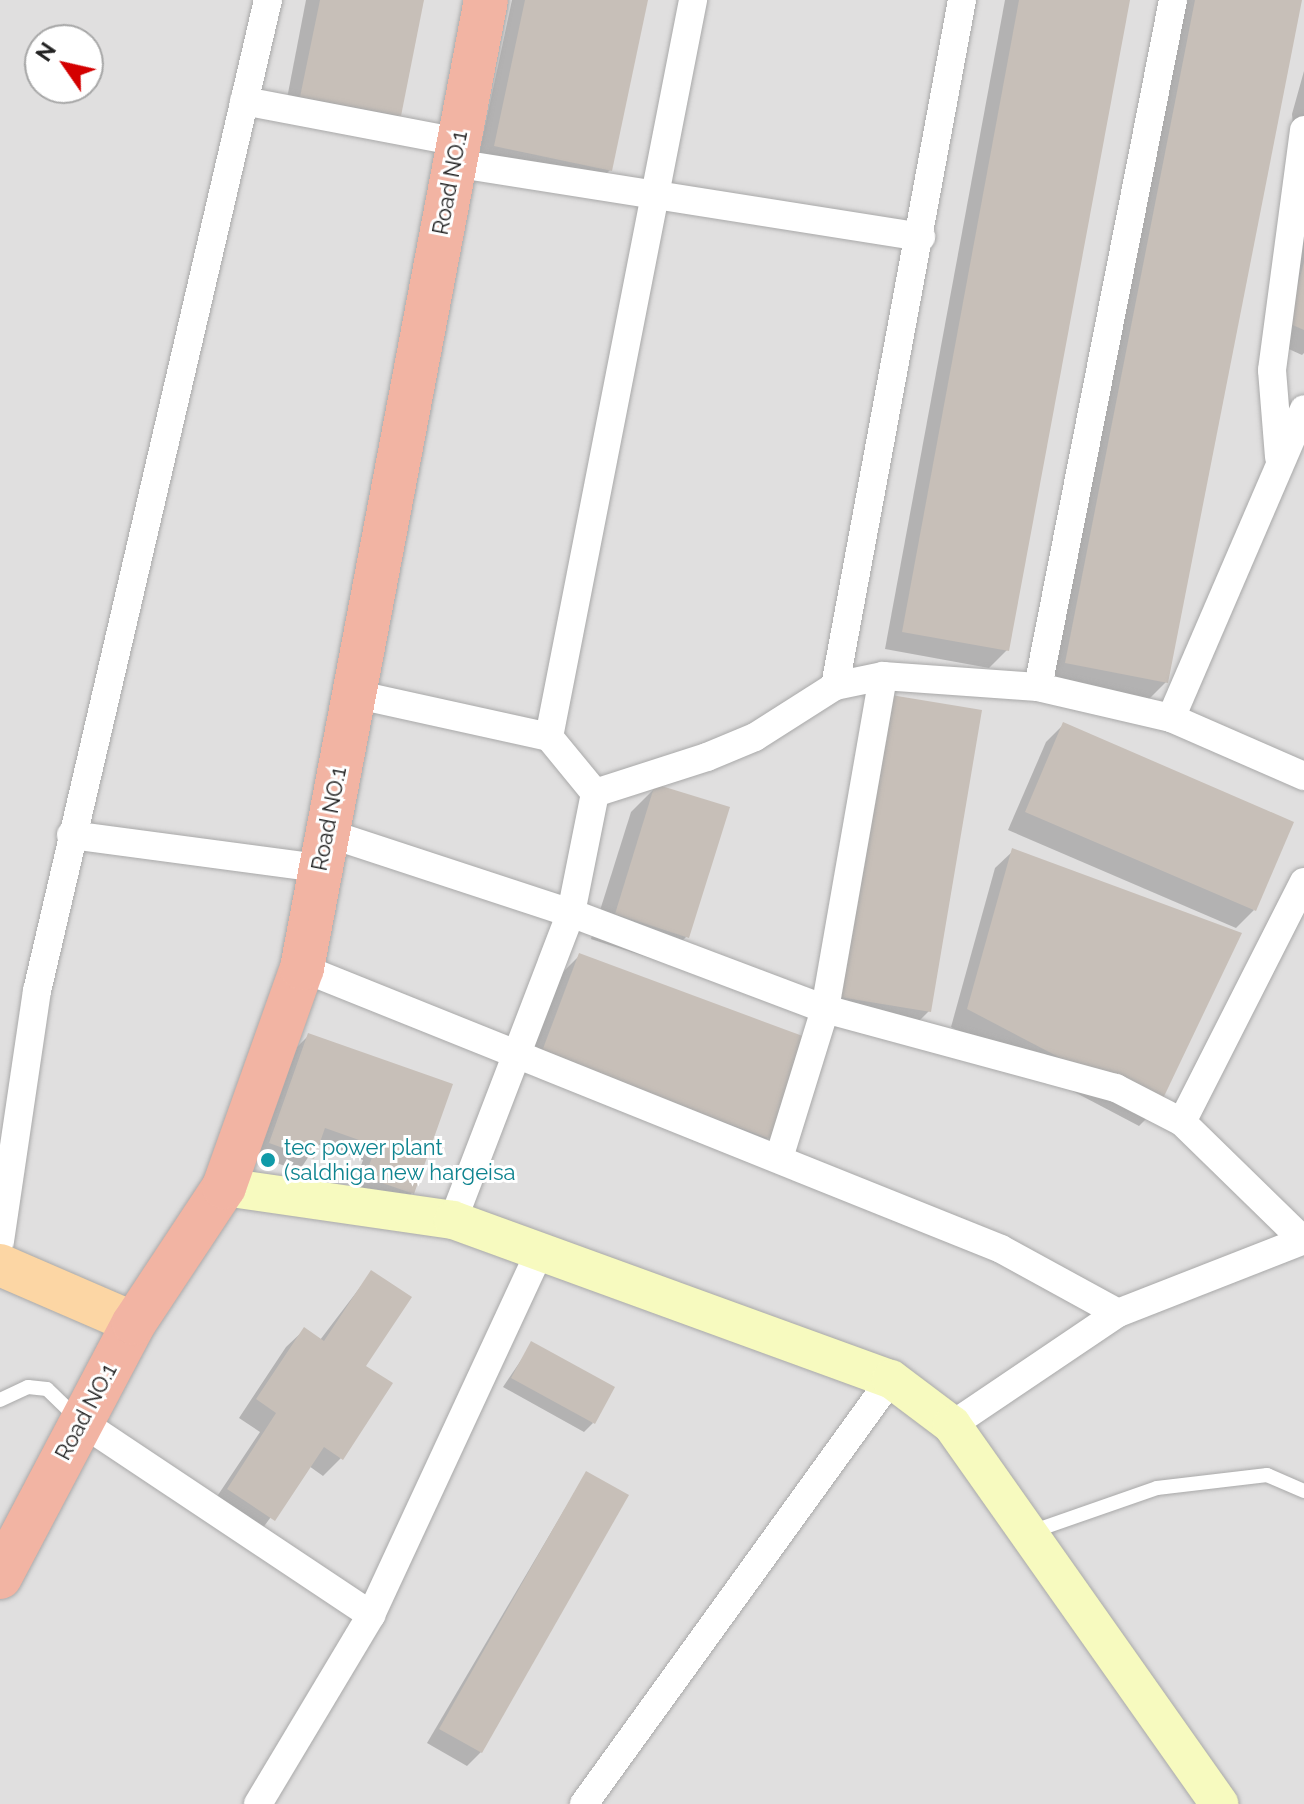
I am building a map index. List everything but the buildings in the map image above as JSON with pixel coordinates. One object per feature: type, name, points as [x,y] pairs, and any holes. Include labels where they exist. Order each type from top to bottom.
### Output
[{"type":"highway","name":"Road NO.1","points":[[0,1577],[134,1323],[224,1187],[302,968],[486,0]]},
{"type":"main road","points":[[224,1187],[453,1220],[538,1255],[891,1379],[952,1425],[1219,1804]]},
{"type":"main road","points":[[0,1265],[134,1323]]},
{"type":"street","points":[[0,1241],[37,991],[268,0]]},
{"type":"street","points":[[549,737],[660,195],[693,0]]},
{"type":"street","points":[[835,686],[921,237],[962,0]]},
{"type":"street","points":[[1038,687],[1173,0]]},
{"type":"street","points":[[244,101],[456,152],[660,195],[921,237]]},
{"type":"street","points":[[1279,457],[1272,370],[1304,130]]},
{"type":"street","points":[[1171,718],[1279,457],[1304,409]]},
{"type":"street","points":[[779,1158],[825,1009],[883,676]]},
{"type":"street","points":[[595,793],[755,737],[835,686],[883,676],[1038,687],[1171,718],[1302,769]]},
{"type":"street","points":[[354,694],[549,737],[595,793]]},
{"type":"street","points":[[453,1220],[571,913],[595,793]]},
{"type":"street","points":[[71,835],[323,851],[571,913],[825,1009],[1052,1065],[1182,1122],[1304,1240],[1118,1313],[952,1425]]},
{"type":"street","points":[[1182,1122],[1304,882]]},
{"type":"street","points":[[302,968],[518,1052],[1001,1249],[1118,1313]]},
{"type":"street","points":[[258,1804],[371,1615],[538,1255]]},
{"type":"street","points":[[584,1804],[891,1379]]},
{"type":"street","points":[[80,1421],[371,1615]]},
{"type":"lane","points":[[0,1400],[47,1389],[80,1421]]},
{"type":"lane","points":[[1028,1533],[1157,1488],[1267,1475],[1304,1491]]},
{"type":"shaded area","points":[[0,0],[1304,0],[1304,1804],[0,1804]]},
{"type":"place","name":"tec power plant (saldhiga new hargeisa","points":[[268,1160]]}]
